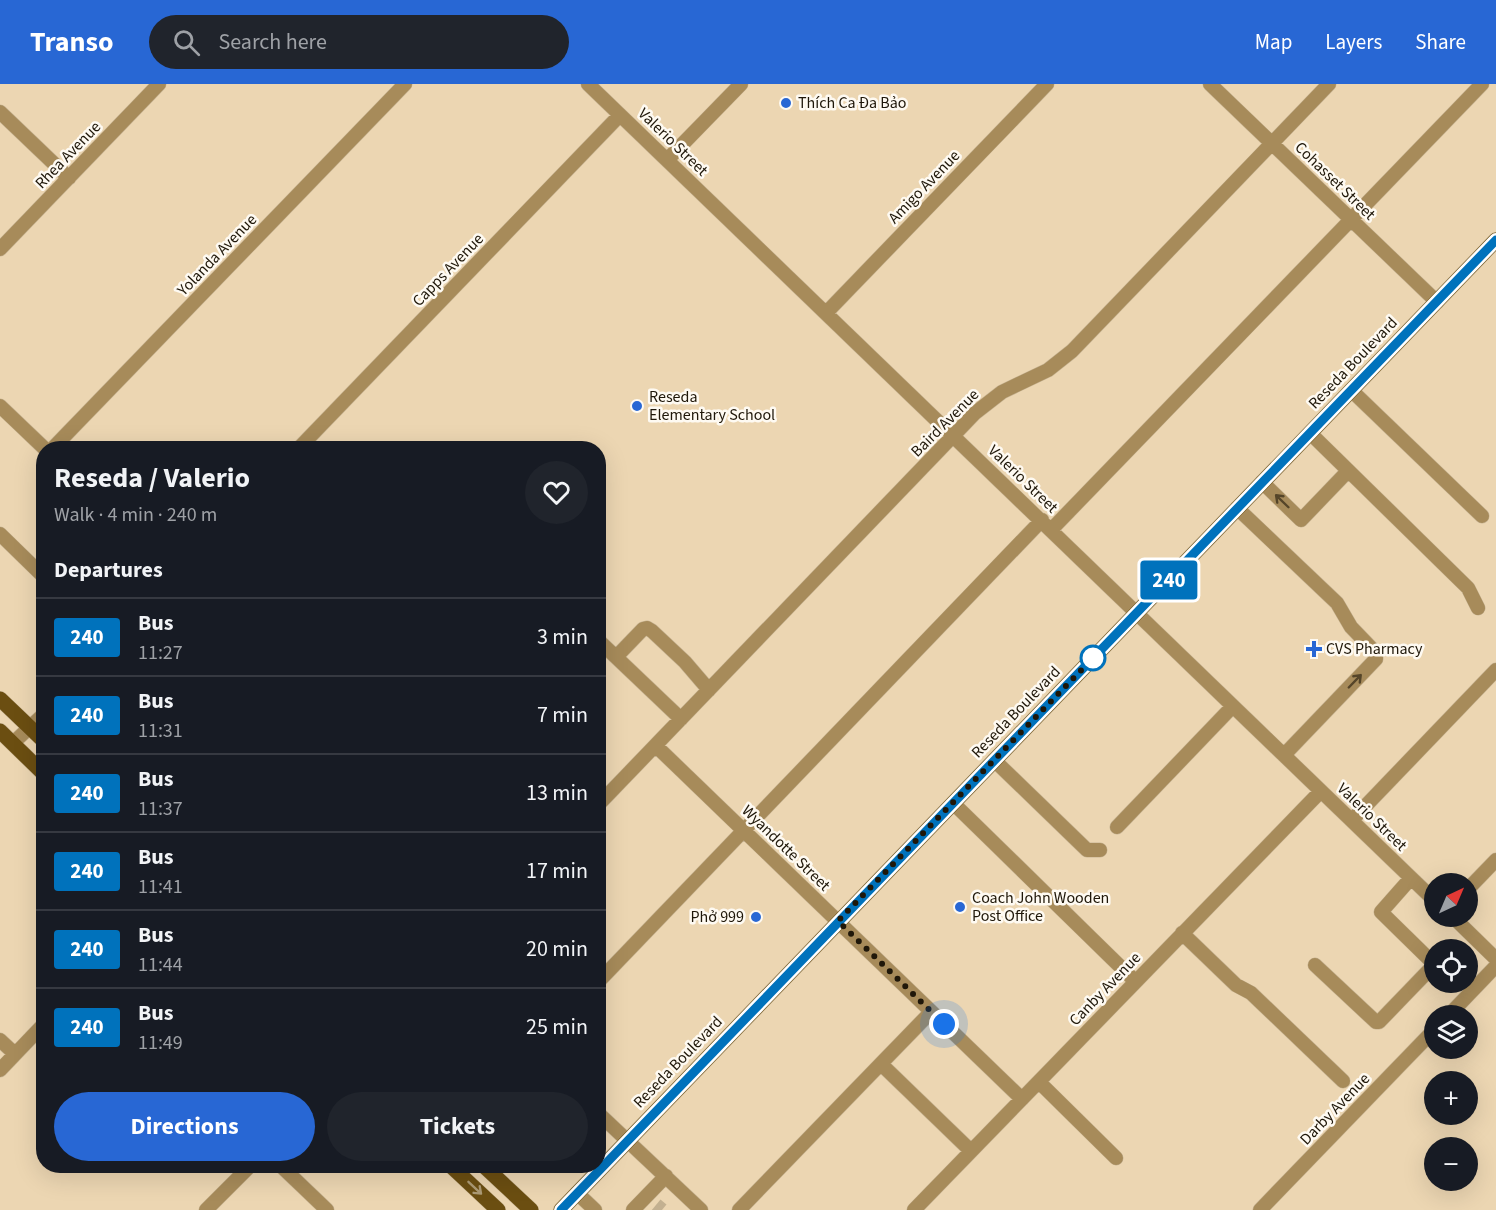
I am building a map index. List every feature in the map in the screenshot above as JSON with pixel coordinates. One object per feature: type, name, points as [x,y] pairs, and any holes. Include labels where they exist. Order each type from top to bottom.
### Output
[{"type":"main road","name":"Reseda Boulevard","points":[[606,1164],[1496,240]]},
{"type":"main road","points":[[0,699],[36,733]]},
{"type":"main road","points":[[0,731],[36,766]]},
{"type":"main road","points":[[458,1173],[498,1210]]},
{"type":"main road","points":[[491,1173],[531,1210]]},
{"type":"main road","name":"Reseda Boulevard","points":[[561,1210],[597,1173]]},
{"type":"street","name":"Rhea Avenue","points":[[0,249],[159,84]]},
{"type":"street","name":"Yolanda Avenue","points":[[60,441],[405,84]]},
{"type":"street","name":"Valerio Street","points":[[588,84],[1424,890]]},
{"type":"street","points":[[667,160],[741,84]]},
{"type":"street","name":"Amigo Avenue","points":[[826,313],[1047,84]]},
{"type":"street","name":"Cohasset Street","points":[[1210,84],[1437,302]]},
{"type":"street","name":"Baird Avenue","points":[[606,797],[975,413],[1002,392],[1048,370],[1072,351],[1329,84]]},
{"type":"street","points":[[606,974],[1482,84]]},
{"type":"street","points":[[0,112],[69,178]]},
{"type":"street","name":"Capps Avenue","points":[[306,441],[620,115]]},
{"type":"street","points":[[1351,390],[1482,516]]},
{"type":"street","points":[[0,406],[37,441]]},
{"type":"street","points":[[1310,433],[1468,588],[1478,609]]},
{"type":"street","points":[[1262,482],[1301,520],[1348,471]]},
{"type":"street","points":[[1237,508],[1337,603],[1351,627],[1376,653],[1376,659],[1284,755]]},
{"type":"street","points":[[0,534],[36,569]]},
{"type":"street","points":[[616,657],[647,628],[685,662],[709,690]]},
{"type":"street","points":[[606,648],[681,719]]},
{"type":"street","points":[[1352,820],[1496,670]]},
{"type":"street","points":[[1118,827],[1233,706]]},
{"type":"street","points":[[13,743],[36,721]]},
{"type":"street","name":"Wyandotte Street","points":[[656,746],[1022,1100]]},
{"type":"street","points":[[994,760],[1087,850],[1100,850]]},
{"type":"street","name":"Canby Avenue","points":[[914,1210],[1321,791]]},
{"type":"street","points":[[953,802],[1136,981]]},
{"type":"street","points":[[1478,879],[1496,860]]},
{"type":"street","points":[[1315,965],[1376,1022],[1379,1022],[1433,966],[1432,962],[1381,914],[1381,910],[1411,878]]},
{"type":"street","points":[[1463,927],[1496,959]]},
{"type":"street","points":[[1182,933],[1236,985],[1251,993],[1343,1081]]},
{"type":"street","points":[[1459,1005],[1496,966]]},
{"type":"street","points":[[740,1210],[931,1012]]},
{"type":"street","points":[[0,1070],[36,1032]]},
{"type":"street","points":[[0,1040],[15,1054]]},
{"type":"street","name":"Darby Avenue","points":[[1260,1210],[1424,1040]]},
{"type":"street","points":[[881,1064],[971,1151]]},
{"type":"street","points":[[1039,1082],[1116,1158]]},
{"type":"street","points":[[606,1122],[625,1144],[695,1209]]},
{"type":"street","points":[[206,1210],[243,1173]]},
{"type":"street","points":[[287,1173],[327,1210]]},
{"type":"street","points":[[633,1210],[651,1200],[662,1179]]},
{"type":"street","points":[[578,1193],[595,1210]]},
{"type":"tunnel","points":[[656,1205],[662,1210]]},
{"type":"bus line","name":"240","points":[[606,1163],[1496,240]]},
{"type":"bus line","name":"240","points":[[561,1210],[596,1173]]},
{"type":"place","name":"Thích Ca Đa Bảo","points":[[786,103]]},
{"type":"place","name":"Reseda Elementary School","points":[[637,406]]},
{"type":"place","name":"CVS Pharmacy","points":[[1314,649]]},
{"type":"place","name":"Coach John Wooden Post Office","points":[[960,907]]},
{"type":"place","name":"Phở 999","points":[[756,917]]},
{"type":"route","points":[[944,1024],[838,921],[1093,658]]}]
